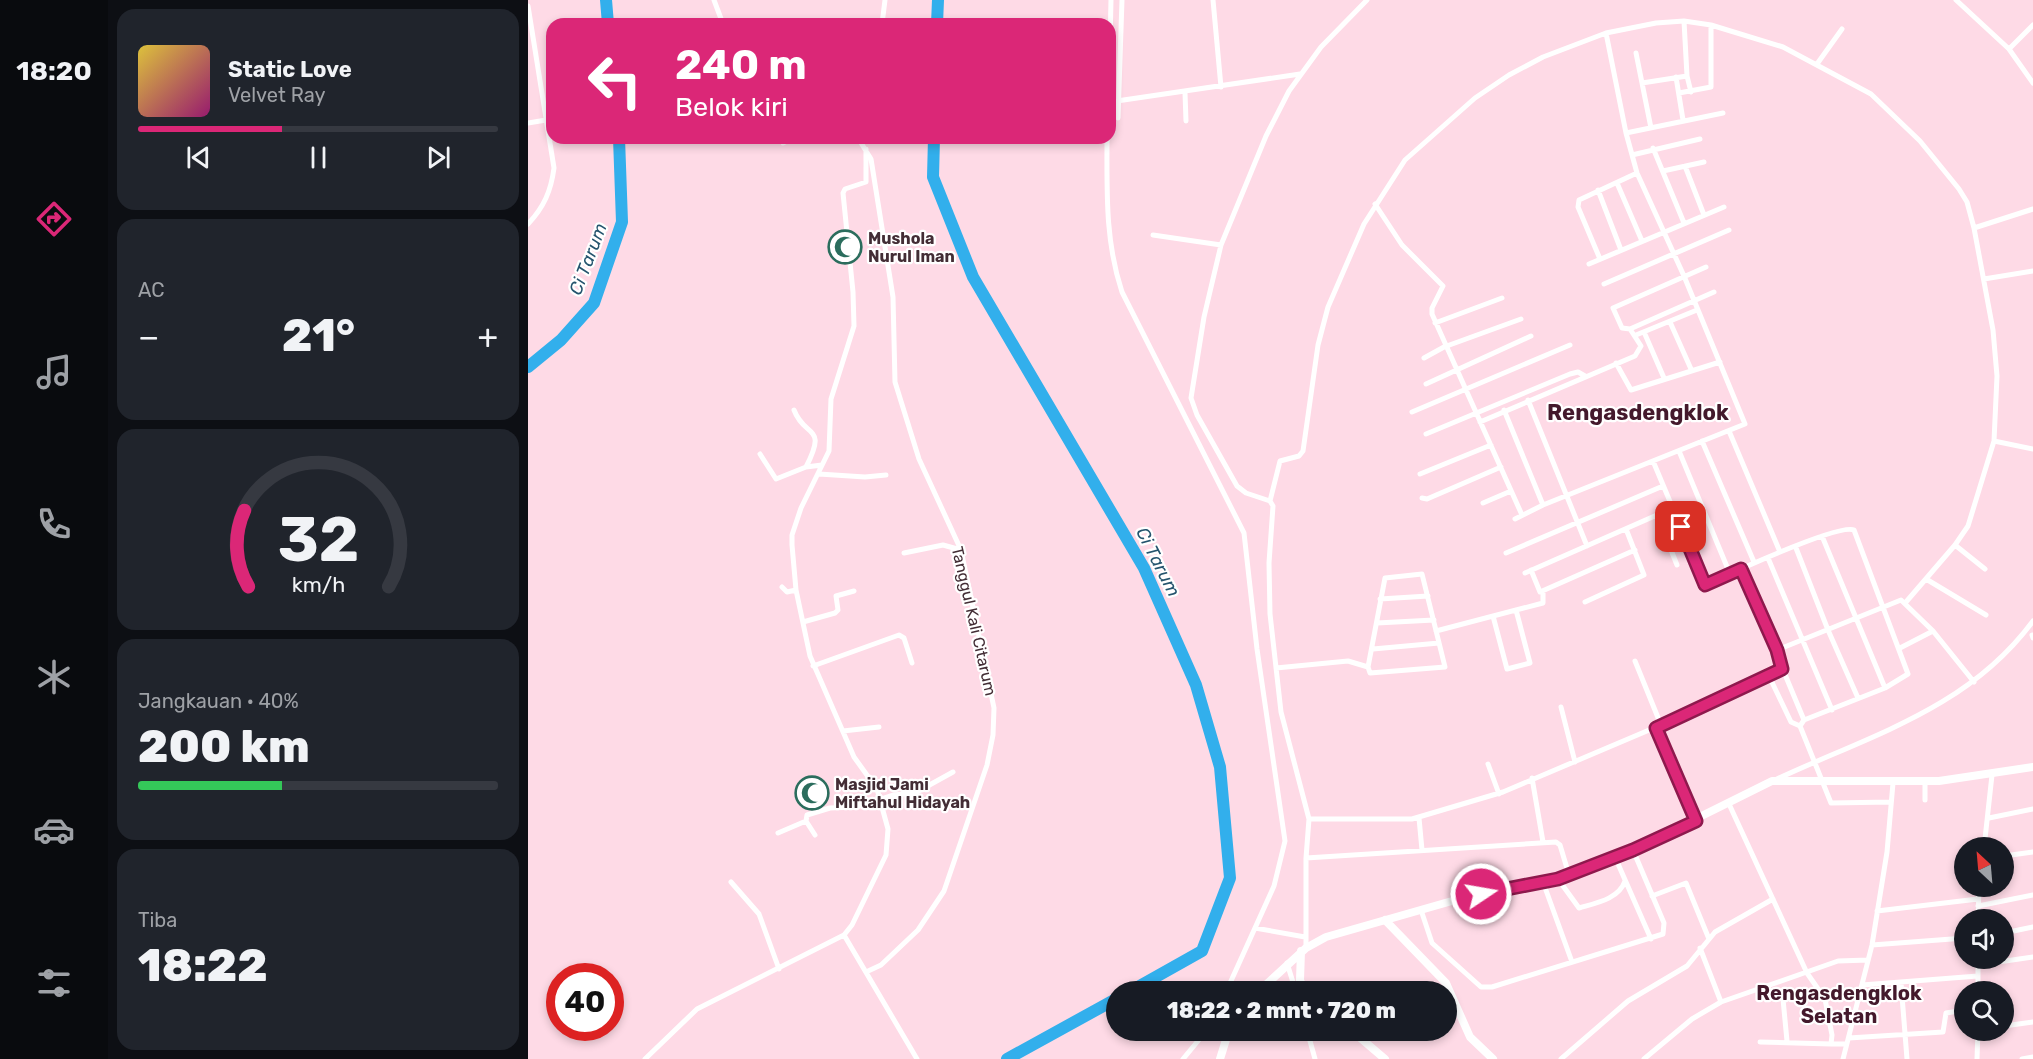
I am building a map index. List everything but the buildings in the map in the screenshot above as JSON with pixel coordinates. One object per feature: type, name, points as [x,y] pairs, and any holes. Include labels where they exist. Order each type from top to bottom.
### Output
[{"type":"street","points":[[714,0],[721,18]]},
{"type":"street","points":[[883,18],[885,0]]},
{"type":"street","points":[[1111,18],[1112,0]]},
{"type":"street","points":[[1118,118],[1122,0]]},
{"type":"street","points":[[1213,0],[1221,87]]},
{"type":"street","points":[[1270,501],[1239,488],[1197,415],[1191,398],[1204,317],[1221,245],[1266,136],[1300,74],[1332,34],[1367,0]]},
{"type":"street","points":[[1956,0],[2009,49],[2033,83]]},
{"type":"street","points":[[528,6],[546,120],[528,123]]},
{"type":"street","points":[[1684,21],[1690,92]]},
{"type":"street","points":[[1300,981],[1305,937],[1309,819],[1283,722],[1268,598],[1273,514],[1270,501],[1280,460],[1302,453],[1322,328],[1354,247],[1375,204],[1405,160],[1475,98],[1525,66],[1606,33],[1656,23],[1684,21],[1711,25],[1766,41],[1817,64],[1871,93],[1905,124],[1959,189],[1967,202],[1984,279],[1997,376],[1994,441],[1968,525],[1955,545],[1906,602]]},
{"type":"street","points":[[1679,93],[1707,89],[1711,85],[1711,25]]},
{"type":"street","points":[[2009,49],[2033,25]]},
{"type":"street","points":[[1817,64],[1842,29]]},
{"type":"street","points":[[1515,519],[1544,505],[1745,424],[1665,231],[1637,173],[1626,133],[1606,33]]},
{"type":"street","points":[[1636,53],[1651,128]]},
{"type":"street","points":[[1118,101],[1185,93],[1300,74]]},
{"type":"street","points":[[1642,83],[1687,76]]},
{"type":"street","points":[[1676,77],[1683,120]]},
{"type":"street","points":[[1185,93],[1186,121]]},
{"type":"street","points":[[1626,133],[1723,113]]},
{"type":"street","points":[[1632,154],[1700,139]]},
{"type":"street","points":[[528,224],[543,206],[551,188],[554,168],[550,144]]},
{"type":"street","name":"Tanggul Kali Citarum","points":[[862,144],[871,159],[893,297],[895,382],[919,459],[961,550],[994,708],[990,749],[953,871],[938,904],[908,939],[881,965],[866,972]]},
{"type":"street","points":[[1107,144],[1106,211],[1114,267],[1122,292],[1244,532],[1257,649],[1285,832],[1277,878],[1231,981]]},
{"type":"street","points":[[1653,148],[1684,223]]},
{"type":"street","points":[[645,1059],[697,1009],[842,937],[852,926],[888,849],[888,829],[880,798],[871,778],[854,757],[813,666],[796,590],[792,536],[801,508],[830,447],[832,393],[854,326],[853,292],[843,193],[845,189],[866,182],[866,149]]},
{"type":"street","points":[[1663,171],[1704,162]]},
{"type":"street","points":[[1686,166],[1704,215]]},
{"type":"street","points":[[1600,259],[1578,203],[1579,200],[1637,173]]},
{"type":"street","points":[[1617,183],[1642,241]]},
{"type":"street","points":[[1598,190],[1621,250]]},
{"type":"street","points":[[1375,204],[1402,245],[1443,286],[1432,308],[1435,323],[1522,515]]},
{"type":"street","points":[[1589,264],[1724,207]]},
{"type":"street","points":[[1974,228],[2033,209]]},
{"type":"street","points":[[1604,284],[1729,230]]},
{"type":"street","points":[[1153,235],[1221,245]]},
{"type":"street","points":[[1706,267],[1616,305],[1614,312],[1622,328],[1630,329],[1714,292]]},
{"type":"street","points":[[1984,279],[2033,271]]},
{"type":"street","points":[[1435,323],[1502,298]]},
{"type":"street","points":[[1636,335],[1697,310]]},
{"type":"street","points":[[1424,358],[1444,347],[1521,319]]},
{"type":"street","points":[[1670,322],[1691,369]]},
{"type":"street","points":[[1480,422],[1639,352],[1641,346],[1630,329]]},
{"type":"street","points":[[1644,332],[1664,378]]},
{"type":"street","points":[[1426,384],[1532,336]]},
{"type":"street","points":[[1412,412],[1570,345]]},
{"type":"street","points":[[1616,363],[1631,390],[1691,369],[1720,362]]},
{"type":"street","points":[[1426,434],[1570,374],[1578,372],[1585,376]]},
{"type":"street","points":[[1528,400],[1587,546]]},
{"type":"street","points":[[794,410],[799,422],[813,431],[815,437],[813,453],[806,467]]},
{"type":"street","points":[[1504,410],[1544,505]]},
{"type":"street","points":[[1729,431],[1780,552]]},
{"type":"street","points":[[1702,441],[1754,562]]},
{"type":"street","points":[[1994,441],[2033,448]]},
{"type":"street","points":[[1420,474],[1491,444]]},
{"type":"street","points":[[1679,451],[1730,574]]},
{"type":"street","points":[[760,454],[776,479],[806,467],[822,465]]},
{"type":"street","points":[[1653,461],[1705,585],[1754,562],[1796,548],[1822,536],[1847,529],[1854,530],[1885,607],[1908,674],[1885,688],[1802,723],[1791,722],[1769,676]]},
{"type":"street","points":[[1422,498],[1427,499],[1501,467]]},
{"type":"street","points":[[819,474],[865,477],[886,475]]},
{"type":"street","points":[[1506,553],[1663,486]]},
{"type":"street","points":[[1483,503],[1511,491]]},
{"type":"street","points":[[1635,550],[1540,592],[1528,571],[1672,508]]},
{"type":"street","points":[[1657,515],[1677,565]]},
{"type":"street","points":[[1585,602],[1644,575],[1626,529]]},
{"type":"street","points":[[1822,536],[1885,688]]},
{"type":"street","points":[[904,553],[940,545],[961,550]]},
{"type":"street","points":[[1955,545],[1985,569]]},
{"type":"street","points":[[1796,548],[1827,630],[1858,698]]},
{"type":"street","points":[[1768,558],[1832,710]]},
{"type":"street","points":[[1741,569],[1777,650],[1833,804],[1891,802]]},
{"type":"street","points":[[1422,574],[1445,666],[1370,673],[1368,667],[1380,599],[1385,578],[1422,574]]},
{"type":"street","points":[[1926,579],[1986,615]]},
{"type":"street","points":[[782,586],[787,592],[796,590]]},
{"type":"street","points":[[804,622],[835,613],[838,610],[836,596],[854,591]]},
{"type":"street","points":[[1436,631],[1543,603],[1543,591]]},
{"type":"street","points":[[1380,599],[1428,596]]},
{"type":"street","points":[[1777,650],[1885,607],[1893,600],[1906,602],[1974,682]]},
{"type":"street","points":[[1493,616],[1507,669],[1530,663],[1516,610]]},
{"type":"street","points":[[1377,623],[1434,620]]},
{"type":"street","points":[[1269,981],[1304,949],[1326,937],[1459,899],[1558,879],[1633,850],[1696,821],[1772,781],[1911,721],[1974,682],[2033,621]]},
{"type":"street","points":[[1900,648],[1933,631]]},
{"type":"street","points":[[2024,632],[2033,636]]},
{"type":"street","points":[[813,666],[899,635],[904,638],[912,663]]},
{"type":"street","points":[[1373,649],[1438,643]]},
{"type":"street","points":[[1276,668],[1348,661],[1368,667]]},
{"type":"street","points":[[1635,661],[1696,821]]},
{"type":"street","points":[[1309,819],[1404,820],[1419,818],[1499,794],[1658,726],[1782,669]]},
{"type":"street","points":[[1560,707],[1575,762]]},
{"type":"street","points":[[843,731],[879,728]]},
{"type":"street","points":[[1488,764],[1499,794]]},
{"type":"street","points":[[1772,781],[1925,782],[1992,775],[2033,767]]},
{"type":"street","points":[[815,835],[806,821],[807,814],[830,808],[857,807],[880,798],[915,793],[953,772]]},
{"type":"street","points":[[1986,837],[1992,775]]},
{"type":"street","points":[[1532,778],[1543,842]]},
{"type":"street","points":[[1925,782],[1925,800]]},
{"type":"street","points":[[1843,1059],[1872,945],[1887,852],[1893,783]]},
{"type":"street","points":[[1729,804],[1807,973],[1825,999],[1832,1035],[1831,1044]]},
{"type":"street","points":[[1989,818],[2033,809]]},
{"type":"street","points":[[1419,818],[1422,850]]},
{"type":"street","points":[[778,833],[806,821]]},
{"type":"street","points":[[1306,858],[1543,842],[1560,845],[1569,874]]},
{"type":"street","points":[[1421,910],[1432,943],[1484,989],[1661,935],[1666,929],[1633,850]]},
{"type":"street","points":[[2014,855],[2033,852]]},
{"type":"street","points":[[1615,857],[1651,939]]},
{"type":"street","points":[[1558,879],[1579,908],[1615,895],[1621,891],[1625,881]]},
{"type":"street","points":[[731,882],[759,914],[779,969]]},
{"type":"street","points":[[1543,882],[1572,962]]},
{"type":"street","points":[[1653,896],[1686,883],[1709,939]]},
{"type":"street","points":[[1877,911],[1978,899],[1978,906],[2033,895]]},
{"type":"street","points":[[1561,1059],[1628,1000],[1687,966],[1715,932],[1773,899]]},
{"type":"street","points":[[1385,920],[1446,983],[1470,1037],[1493,1059]]},
{"type":"street","points":[[2014,931],[2033,927]]},
{"type":"street","points":[[1255,928],[1305,937]]},
{"type":"street","points":[[842,937],[866,972],[917,1059]]},
{"type":"street","points":[[1872,945],[1954,939]]},
{"type":"street","points":[[1700,948],[1720,1002]]},
{"type":"street","points":[[2014,959],[2033,957]]},
{"type":"street","points":[[1644,1059],[1692,1019],[1720,1002],[1843,960],[1868,960]]},
{"type":"street","points":[[1287,963],[1293,981]]},
{"type":"street","points":[[1978,969],[1978,981]]},
{"type":"street","points":[[1862,985],[1978,976]]},
{"type":"street","points":[[1901,983],[1906,1059]]},
{"type":"street","points":[[1783,999],[1787,1041]]},
{"type":"street","points":[[1760,1042],[1831,1044],[1943,1032],[1946,1013],[1954,1012]]},
{"type":"street","points":[[2014,1025],[2033,1022]]},
{"type":"street","points":[[1183,1059],[1199,1041]]},
{"type":"street","points":[[1220,1059],[1225,1041]]},
{"type":"street","points":[[1310,1041],[1315,1059]]},
{"type":"street","points":[[1364,1041],[1385,1059]]},
{"type":"street","points":[[1977,1059],[1978,1041]]},
{"type":"street","points":[[2022,1059],[2033,1057]]},
{"type":"waterway","name":"Ci Tarum","points":[[606,0],[608,18]]},
{"type":"waterway","name":"Ci Tarum","points":[[937,18],[938,0]]},
{"type":"waterway","name":"Ci Tarum","points":[[528,367],[561,340],[594,303],[622,222],[619,144]]},
{"type":"waterway","name":"Ci Tarum","points":[[934,144],[933,177],[973,277],[1144,568],[1196,685],[1220,767],[1230,878],[1202,951],[1149,981]]},
{"type":"waterway","name":"Ci Tarum","points":[[1007,1059],[1106,1005]]},
{"type":"place","name":"Mushola Nurul Iman","points":[[845,247]]},
{"type":"place","name":"Masjid Jami Miftahul Hidayah","points":[[812,793]]},
{"type":"district","name":"Rengasdengklok","points":[[1638,412]]},
{"type":"district","name":"Rengasdengklok Selatan","points":[[1839,1004]]},
{"type":"route","points":[[1481,894],[1558,879],[1633,850],[1696,821],[1656,728],[1782,669],[1777,650],[1741,569],[1705,585],[1681,527]]}]
